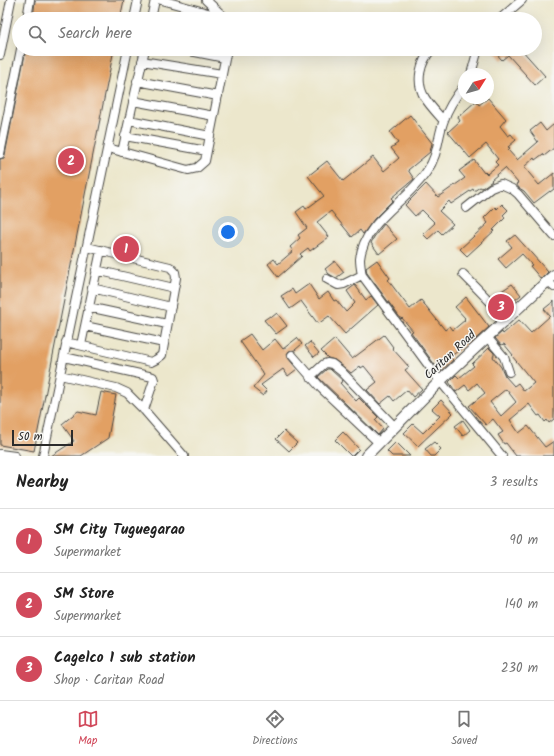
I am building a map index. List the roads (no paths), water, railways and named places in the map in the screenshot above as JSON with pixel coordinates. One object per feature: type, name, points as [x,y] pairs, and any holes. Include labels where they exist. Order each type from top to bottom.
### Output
[{"type":"main road","name":"Caritan Road","points":[[366,456],[440,381],[507,319],[552,281]]},
{"type":"street","points":[[0,55],[11,0]]},
{"type":"street","points":[[28,12],[30,0]]},
{"type":"street","points":[[135,12],[138,0]]},
{"type":"street","points":[[154,12],[155,0]]},
{"type":"street","points":[[161,0],[202,12]]},
{"type":"street","points":[[206,0],[219,12]]},
{"type":"street","points":[[508,12],[522,0]]},
{"type":"street","points":[[0,151],[20,56]]},
{"type":"street","points":[[43,456],[127,56]]},
{"type":"street","points":[[122,152],[143,56]]},
{"type":"street","points":[[108,148],[188,170],[197,168],[205,161],[225,58],[215,56]]},
{"type":"street","points":[[427,56],[420,71],[420,86],[425,98],[443,120]]},
{"type":"street","points":[[473,68],[476,56]]},
{"type":"street","points":[[142,61],[222,74]]},
{"type":"street","points":[[137,81],[218,96]]},
{"type":"street","points":[[458,95],[443,120],[438,148],[428,171],[367,236],[362,249],[360,261],[362,275],[440,381],[502,456]]},
{"type":"street","points":[[133,101],[214,116]]},
{"type":"street","points":[[129,120],[210,136]]},
{"type":"street","points":[[125,136],[207,151]]},
{"type":"street","points":[[466,208],[496,184],[506,185],[518,194],[554,236]]},
{"type":"street","points":[[66,342],[151,362],[162,355],[176,278],[175,272],[170,267],[87,247]]},
{"type":"street","points":[[81,345],[101,250]]},
{"type":"street","points":[[96,270],[174,288]]},
{"type":"street","points":[[463,274],[507,319]]},
{"type":"street","points":[[327,278],[338,285],[344,284],[362,275]]},
{"type":"street","points":[[92,288],[171,307]]},
{"type":"street","points":[[88,307],[168,324]]},
{"type":"street","points":[[85,326],[164,343]]},
{"type":"street","points":[[488,337],[504,357],[509,372]]},
{"type":"street","points":[[292,355],[310,377],[379,443]]},
{"type":"street","points":[[64,357],[153,377],[154,380],[144,410]]},
{"type":"street","points":[[310,377],[324,364],[332,364],[341,371],[395,427]]},
{"type":"street","points":[[60,374],[116,388],[127,393],[144,410],[184,456]]},
{"type":"street","points":[[0,454],[15,456]]},
{"type":"place","name":"SM Store","points":[[71,161]]},
{"type":"place","name":"SM City Tuguegarao","points":[[126,249]]},
{"type":"place","name":"Cagelco 1 sub station","points":[[501,307]]}]
